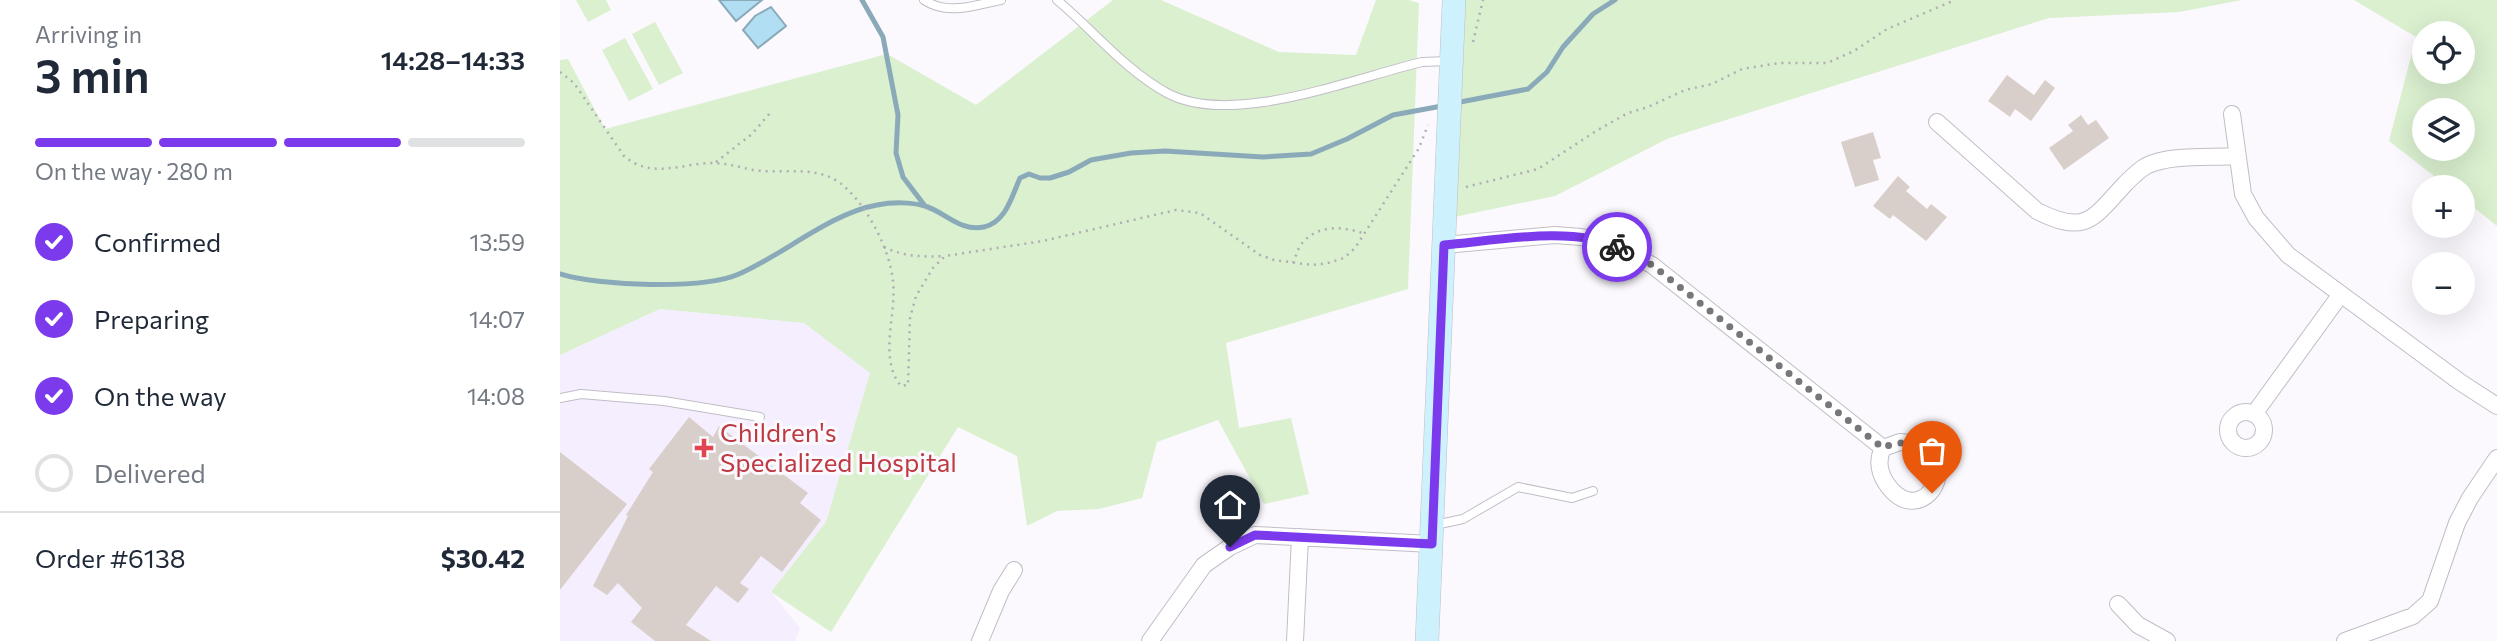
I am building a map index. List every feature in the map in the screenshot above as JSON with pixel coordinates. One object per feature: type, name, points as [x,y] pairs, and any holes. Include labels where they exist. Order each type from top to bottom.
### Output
[{"type":"street","points":[[1427,641],[1444,245],[1438,124],[1458,64],[1454,0]]},
{"type":"street","points":[[2232,114],[2243,194],[2256,218],[2288,255],[2460,382],[2497,406]]},
{"type":"street","points":[[1937,122],[2037,211],[2056,221],[2077,223],[2093,218],[2146,166],[2163,160],[2237,156]]},
{"type":"street","points":[[1444,245],[1555,236],[1581,237],[1610,243],[1652,265],[1883,448]]},
{"type":"street","points":[[2254,414],[2341,294]]},
{"type":"street","points":[[2345,641],[2401,622],[2422,610],[2430,601],[2457,523],[2497,458]]},
{"type":"street","points":[[1150,641],[1204,565],[1230,547],[1255,535],[1432,535]]},
{"type":"street","points":[[1295,641],[1300,537]]},
{"type":"street","points":[[980,641],[1001,591],[1014,570]]},
{"type":"street","points":[[2118,604],[2138,625],[2167,641]]},
{"type":"lane","points":[[925,0],[936,7],[947,9],[1001,0]]},
{"type":"lane","points":[[1046,0],[1060,2],[1147,81],[1169,95],[1201,103],[1239,105],[1262,102],[1422,62],[1458,64]]},
{"type":"lane","points":[[560,398],[581,394],[625,397],[760,417]]},
{"type":"lane","points":[[1432,535],[1518,487],[1572,498],[1594,491]]},
{"type":"path","points":[[1458,64],[1483,0]]},
{"type":"path","points":[[1465,187],[1538,169],[1628,113],[1685,90],[1712,84],[1742,69],[1779,63],[1827,63],[1854,51],[1887,29],[1955,0]]},
{"type":"path","points":[[560,72],[574,83],[624,156],[632,163],[659,170],[715,163],[753,170],[820,172],[839,181],[856,198],[884,247],[891,266],[894,284],[890,352],[896,379],[901,386],[908,385],[910,318],[916,296],[924,280],[946,256]]},
{"type":"path","points":[[715,163],[752,134],[770,113]]},
{"type":"path","points":[[884,247],[898,254],[915,257],[946,256],[1043,241],[1176,210],[1200,214],[1260,255],[1293,263],[1328,263],[1344,257],[1355,248],[1419,148],[1438,124]]},
{"type":"path","points":[[1293,263],[1303,241],[1330,227],[1347,227],[1363,233]]},
{"type":"shaded area","name":"Children's Specialized Hospital","points":[[660,309],[804,323],[870,373],[826,522],[771,592],[800,628],[795,641],[560,641],[560,355]]},
{"type":"green space","points":[[576,0],[606,0],[611,10],[588,22]]},
{"type":"green space","points":[[1113,0],[1161,0],[1279,52],[1356,55],[1376,0],[1408,0],[1419,3],[1408,289],[1226,343],[1239,428],[1291,418],[1309,494],[1264,504],[1218,420],[1157,442],[1142,498],[1099,509],[1057,511],[1027,526],[1017,456],[958,427],[831,632],[771,592],[826,522],[870,373],[804,323],[660,309],[560,355],[560,60],[568,59],[605,129],[887,54],[976,105]]},
{"type":"green space","points":[[1454,0],[2242,0],[2179,12],[2049,18],[1669,138],[1555,196],[1445,219]]},
{"type":"green space","points":[[2354,0],[2497,0],[2497,226],[2475,208],[2475,175],[2433,175],[2415,161],[2475,161],[2475,98],[2412,98],[2412,159],[2389,141],[2412,52],[2412,84],[2475,84],[2475,21],[2412,21],[2412,35]]},
{"type":"green space","points":[[655,22],[683,73],[659,85],[632,34]]},
{"type":"green space","points":[[625,38],[653,89],[629,101],[602,50]]},
{"type":"water","points":[[719,0],[762,0],[736,21]]},
{"type":"water","points":[[771,7],[786,26],[758,48],[743,30],[755,16]]},
{"type":"building","points":[[2007,75],[2034,95],[2045,80],[2055,88],[2031,121],[2015,109],[2010,117],[1988,101]]},
{"type":"building","points":[[2081,115],[2088,125],[2096,120],[2109,138],[2064,170],[2049,148],[2073,131],[2068,125]]},
{"type":"building","points":[[1873,132],[1881,158],[1873,160],[1879,180],[1855,187],[1841,142]]},
{"type":"building","points":[[1898,176],[1910,187],[1906,191],[1927,209],[1931,204],[1947,217],[1926,241],[1893,215],[1890,219],[1873,206]]},
{"type":"building","points":[[689,417],[713,437],[719,426],[808,493],[800,503],[821,520],[782,572],[761,556],[740,583],[749,589],[738,603],[716,586],[686,625],[711,641],[655,641],[631,622],[642,608],[618,583],[607,595],[593,586],[628,516],[626,515],[653,472],[649,469]]},
{"type":"building","points":[[560,452],[627,504],[560,590]]},
{"type":"waterway","points":[[862,0],[883,37],[898,115],[896,153],[903,177],[925,206]]},
{"type":"waterway","points":[[1455,103],[1528,89],[1547,72],[1563,47],[1593,14],[1615,0]]},
{"type":"waterway","points":[[560,274],[599,281],[650,284],[723,279],[756,266],[825,225],[860,209],[889,203],[920,205],[967,227],[984,227],[998,220],[1011,200],[1020,178],[1029,174],[1050,178],[1069,172],[1091,160],[1131,153],[1165,151],[1263,157],[1311,154],[1393,115],[1442,106]]},
{"type":"way so far","points":[[1617,247],[1652,265],[1883,448],[1900,442],[1920,446],[1929,452],[1935,461],[1939,477],[1932,493]]},
{"type":"place","name":"Children's Specialized Hospital","points":[[704,448]]},
{"type":"route","points":[[1230,547],[1255,535],[1432,544],[1444,245],[1555,236],[1581,237],[1617,247]]}]
